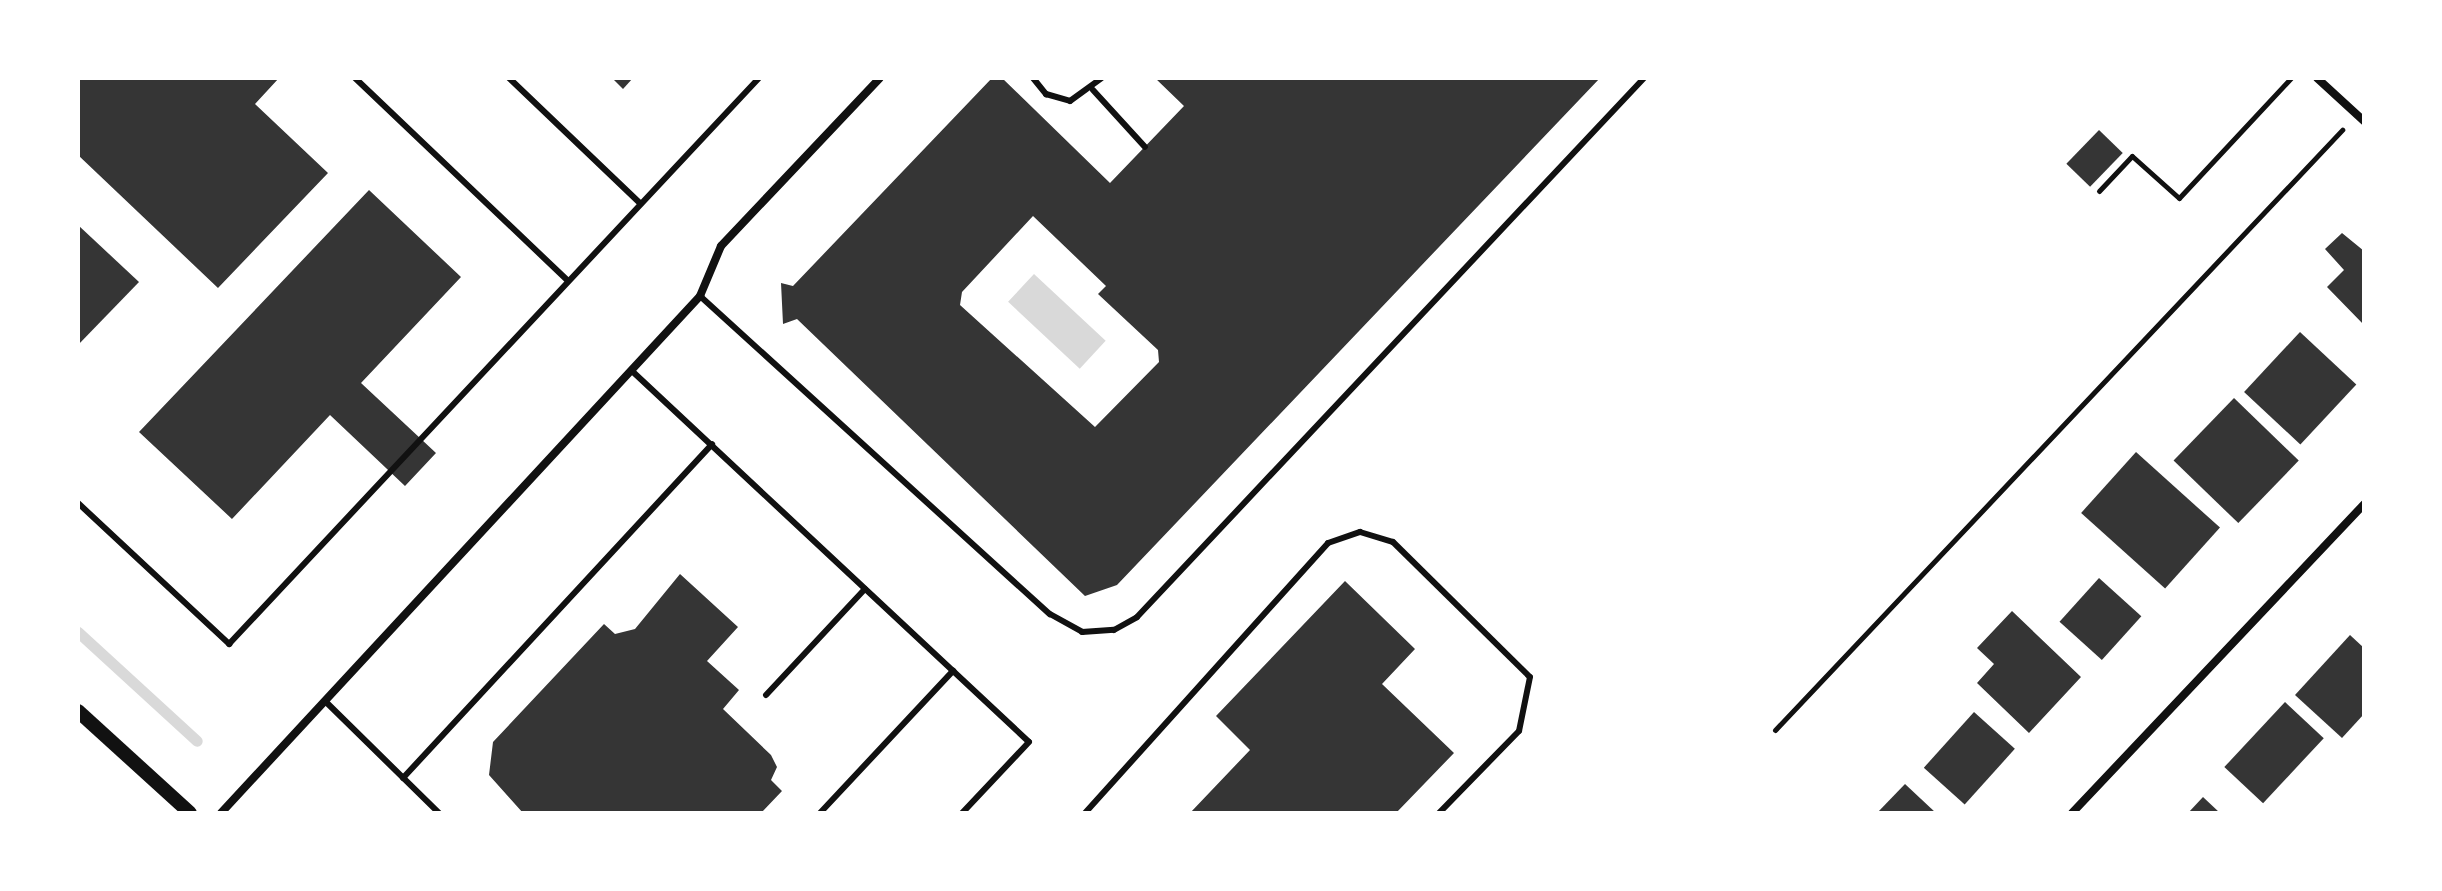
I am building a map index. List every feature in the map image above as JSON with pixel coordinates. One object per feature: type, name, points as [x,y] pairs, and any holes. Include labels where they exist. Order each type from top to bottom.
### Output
[{"type":"street","points":[[221,813],[700,296],[721,246],[880,78]]},
{"type":"street","points":[[2317,78],[2360,118]]},
{"type":"street","points":[[2072,813],[2364,504]]},
{"type":"street","points":[[78,711],[190,813]]},
{"type":"lane","points":[[355,78],[568,281]]},
{"type":"lane","points":[[509,78],[641,204]]},
{"type":"lane","points":[[78,503],[229,644],[759,78]]},
{"type":"lane","points":[[1033,78],[1058,99],[1093,90],[1102,78]]},
{"type":"lane","points":[[700,296],[1050,614],[1082,632],[1114,630],[1137,617],[1644,78]]},
{"type":"lane","points":[[1093,90],[1145,147]]},
{"type":"lane","points":[[632,371],[1029,742],[962,813]]},
{"type":"lane","points":[[403,778],[712,444]]},
{"type":"lane","points":[[1085,813],[1328,543],[1360,532],[1393,542],[1530,677],[1519,731],[1439,813]]},
{"type":"lane","points":[[766,695],[865,589]]},
{"type":"lane","points":[[820,813],[953,671]]},
{"type":"lane","points":[[325,701],[439,813]]},
{"type":"path","points":[[2099,191],[2132,156],[2179,198],[2291,78]]},
{"type":"path","points":[[1775,730],[2360,118]]},
{"type":"shaded area","points":[[1034,274],[1106,341],[1080,369],[1008,302]]},
{"type":"building","points":[[78,78],[279,78],[255,104],[328,173],[218,288],[78,155]]},
{"type":"building","points":[[612,78],[633,78],[623,89]]},
{"type":"building","points":[[992,78],[1002,78],[1110,183],[1184,106],[1155,78],[1600,78],[1117,585],[1085,596],[797,319],[783,324],[781,283],[793,286]],"holes":[[[1033,216],[1106,286],[1098,294],[1158,350],[1159,362],[1095,427],[960,305],[962,292]]]},
{"type":"building","points":[[2099,130],[2123,153],[2090,187],[2066,164]]},
{"type":"building","points":[[369,190],[461,277],[361,383],[436,453],[405,486],[330,415],[232,519],[139,432]]},
{"type":"building","points":[[78,225],[139,282],[78,345]]},
{"type":"building","points":[[2342,233],[2364,251],[2364,325],[2327,287],[2344,270],[2325,249]]},
{"type":"building","points":[[2300,332],[2356,385],[2300,444],[2244,392]]},
{"type":"building","points":[[2234,398],[2299,461],[2238,523],[2174,461]]},
{"type":"building","points":[[2136,452],[2220,528],[2165,589],[2081,513]]},
{"type":"building","points":[[680,574],[738,627],[707,661],[739,690],[723,709],[771,755],[777,767],[771,780],[782,791],[761,813],[523,813],[489,775],[493,742],[604,624],[615,634],[635,629]]},
{"type":"building","points":[[2099,578],[2141,616],[2102,660],[2060,622]]},
{"type":"building","points":[[1345,581],[1415,649],[1382,684],[1454,753],[1396,813],[1190,813],[1250,750],[1216,716]]},
{"type":"building","points":[[2012,611],[2081,677],[2029,733],[1977,683],[1994,664],[1977,648]]},
{"type":"building","points":[[2350,635],[2364,648],[2364,714],[2342,738],[2295,695]]},
{"type":"building","points":[[2285,702],[2324,738],[2263,803],[2224,767]]},
{"type":"building","points":[[1974,712],[2015,749],[1965,805],[1924,768]]},
{"type":"building","points":[[1905,784],[1936,813],[1877,813]]},
{"type":"building","points":[[2203,797],[2220,813],[2188,813]]},
{"type":"waterway","points":[[78,632],[197,741]]}]
